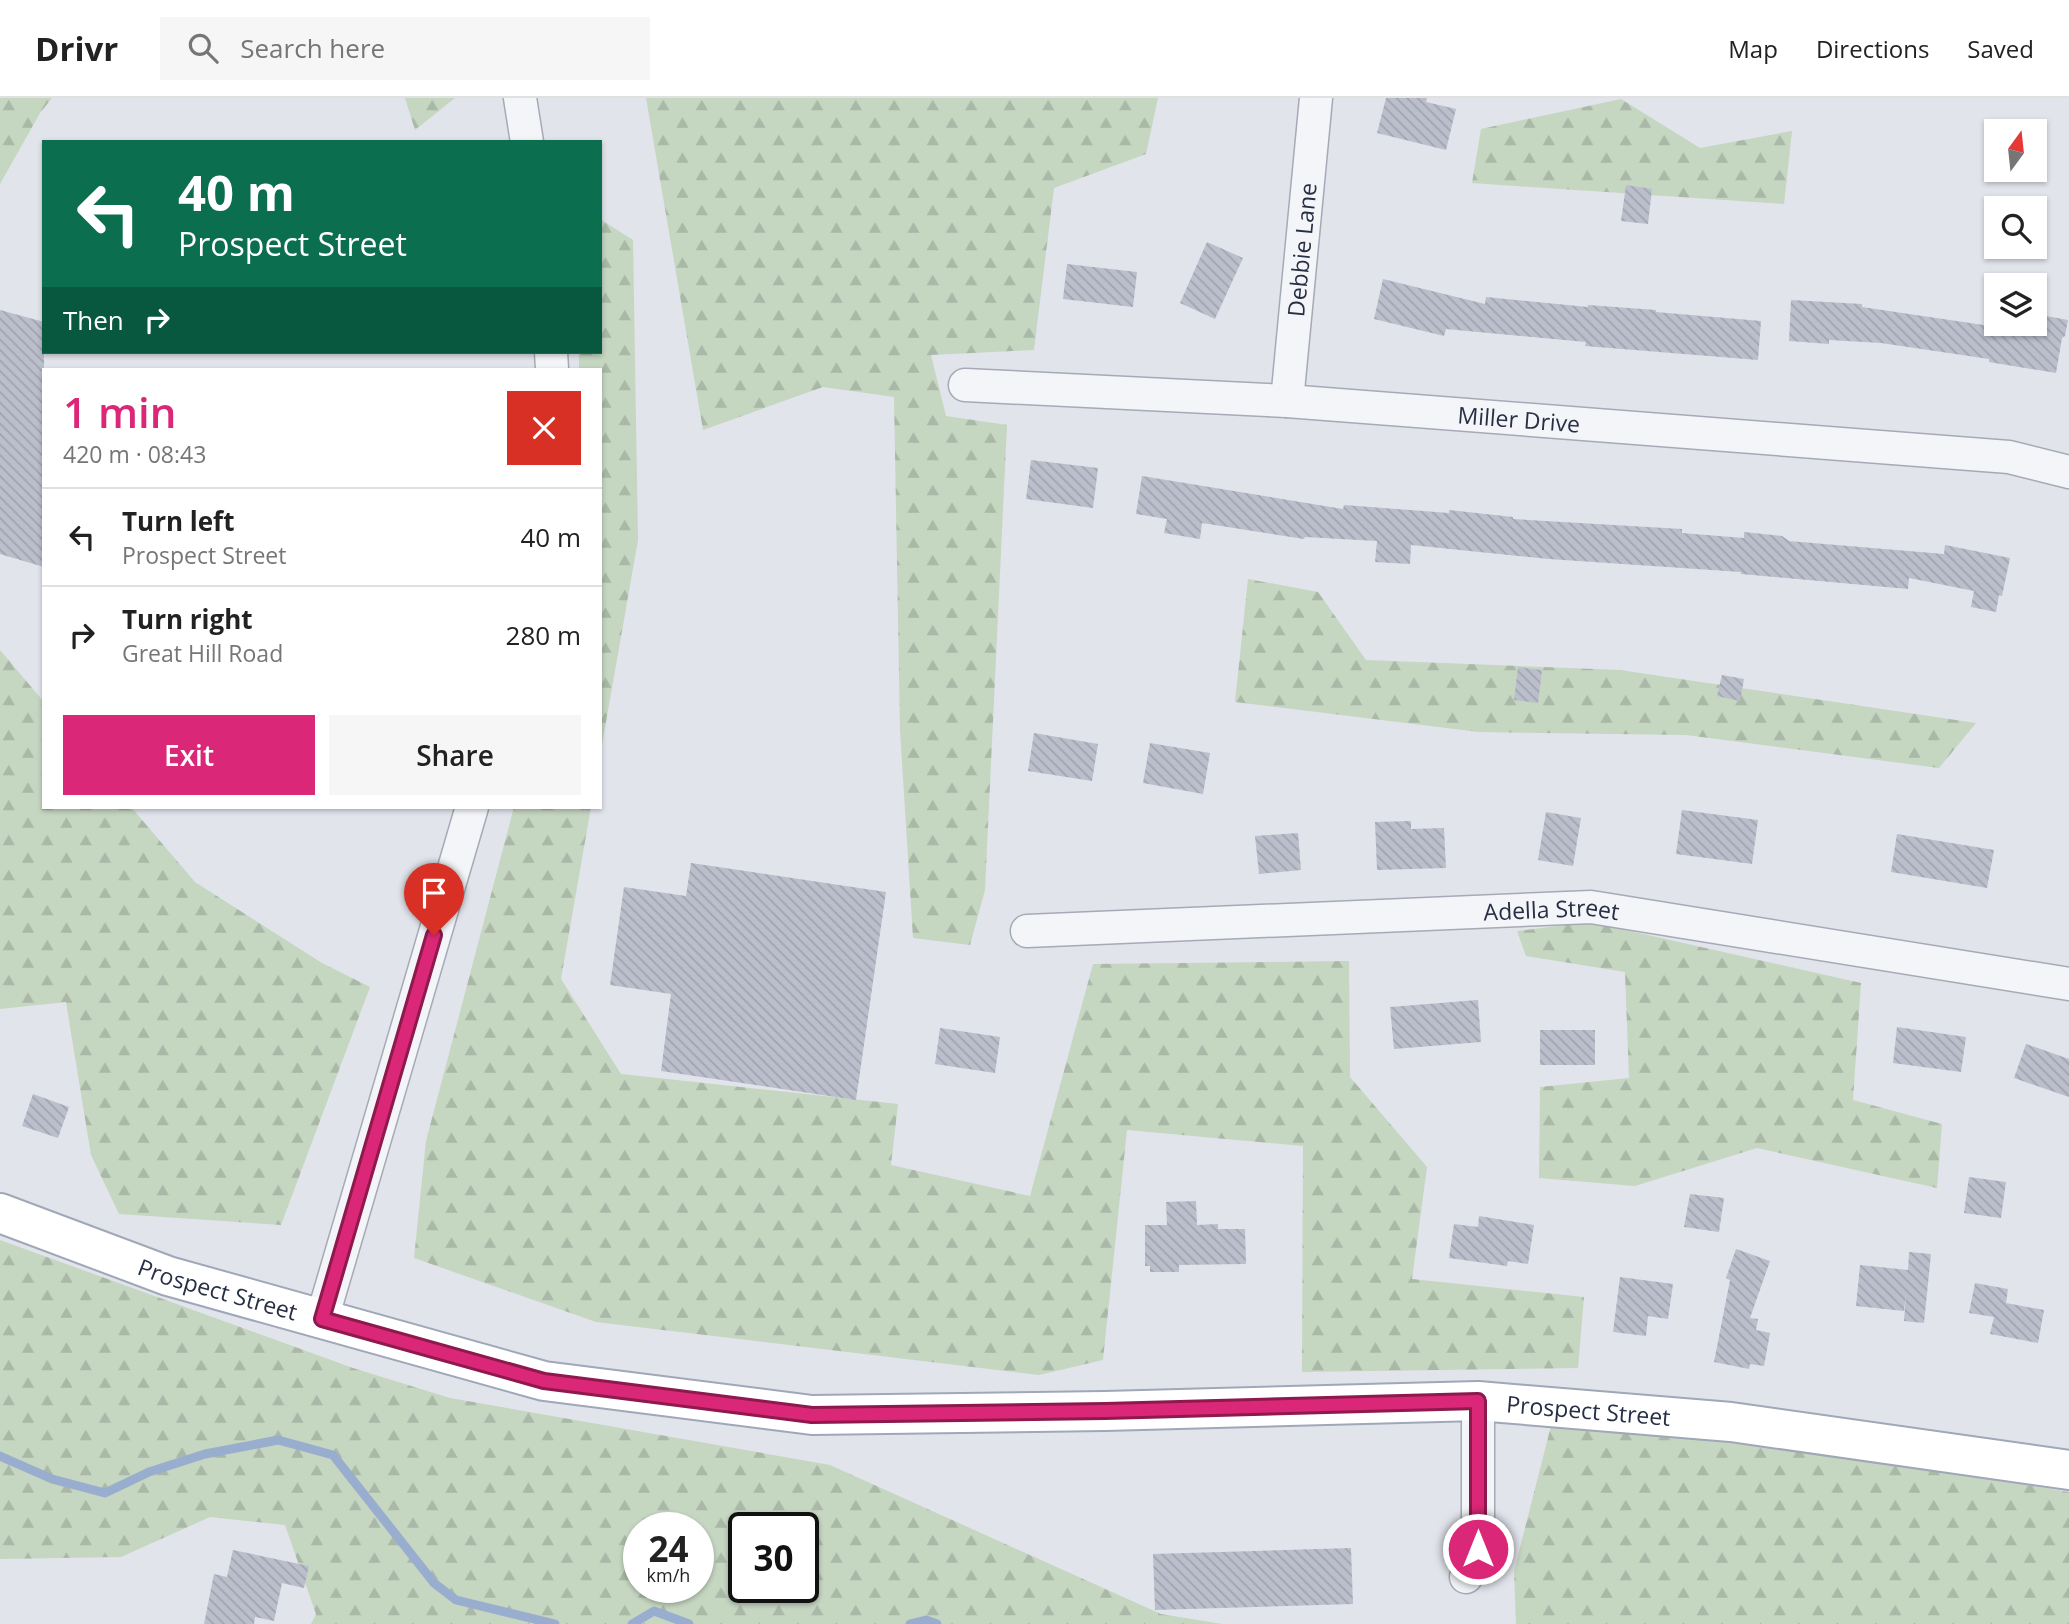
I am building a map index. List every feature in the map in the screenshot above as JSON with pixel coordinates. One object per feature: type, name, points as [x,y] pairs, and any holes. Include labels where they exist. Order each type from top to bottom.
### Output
[{"type":"main road","name":"Prospect Street","points":[[0,1213],[168,1276],[544,1381],[812,1415],[1105,1411],[1478,1401],[1731,1422],[2069,1470]]},
{"type":"street","points":[[520,98],[527,140]]},
{"type":"street","name":"Debbie Lane","points":[[1287,401],[1316,98]]},
{"type":"street","name":"Miller Drive","points":[[965,385],[1287,401],[2009,457],[2069,472]]},
{"type":"street","points":[[322,1319],[471,809]]},
{"type":"street","name":"Adella Street","points":[[1027,931],[1591,907],[2069,985]]},
{"type":"street","points":[[1466,1577],[1478,1549],[1478,1401]]},
{"type":"green space","points":[[0,98],[52,98],[40,113],[0,184]]},
{"type":"green space","points":[[405,98],[455,98],[415,130]]},
{"type":"green space","points":[[646,98],[1158,98],[1146,154],[1054,188],[1034,350],[931,355],[946,416],[1007,425],[985,890],[970,945],[913,938],[900,730],[894,397],[823,387],[703,430]]},
{"type":"green space","points":[[1621,99],[1700,148],[1792,131],[1784,204],[1472,183],[1481,129]]},
{"type":"green space","points":[[602,220],[633,240],[638,540],[602,745],[602,368],[579,368],[579,354],[602,354]]},
{"type":"green space","points":[[1248,579],[1318,592],[1366,660],[1620,670],[1976,723],[1939,768],[1686,735],[1479,732],[1235,702]]},
{"type":"green space","points":[[0,650],[42,700],[42,809],[133,809],[195,882],[322,963],[370,987],[281,1225],[119,1214],[91,1155],[66,1002],[0,1009]]},
{"type":"green space","points":[[513,809],[591,809],[561,979],[621,1074],[898,1104],[891,1165],[1030,1196],[1093,964],[1349,961],[1350,1077],[1427,1167],[1412,1279],[1584,1297],[1578,1368],[1302,1372],[1303,1146],[1127,1130],[1103,1360],[1039,1375],[596,1322],[414,1258],[426,1141]]},
{"type":"green space","points":[[1590,922],[1861,983],[1853,1100],[1942,1124],[1937,1188],[1757,1148],[1635,1186],[1539,1178],[1540,1087],[1629,1078],[1625,972],[1526,956],[1517,931]]},
{"type":"green space","points":[[0,1240],[353,1368],[450,1398],[830,1465],[1161,1614],[1222,1624],[311,1624],[316,1614],[285,1525],[210,1517],[121,1557],[0,1559]]},
{"type":"green space","points":[[1551,1426],[1752,1440],[2069,1492],[2069,1624],[1516,1624],[1514,1571]]},
{"type":"building","points":[[1386,98],[1427,98],[1426,102],[1456,109],[1446,150],[1377,133]]},
{"type":"building","points":[[1626,185],[1652,189],[1648,224],[1621,221]]},
{"type":"building","points":[[1207,242],[1243,258],[1215,319],[1180,303]]},
{"type":"building","points":[[1067,264],[1137,272],[1133,307],[1063,299]]},
{"type":"building","points":[[1383,279],[1485,304],[1486,297],[1761,321],[1758,360],[1585,346],[1586,342],[1446,329],[1444,336],[1374,319]]},
{"type":"building","points":[[1791,300],[1862,304],[1862,307],[1984,325],[1984,336],[2047,336],[2047,316],[2068,320],[2056,373],[1989,362],[1989,359],[1881,343],[1829,340],[1829,344],[1789,341]]},
{"type":"building","points":[[0,310],[42,321],[44,368],[42,566],[0,554]]},
{"type":"building","points":[[1031,460],[1098,468],[1093,508],[1026,499]]},
{"type":"building","points":[[1142,476],[1343,509],[1344,505],[1449,513],[1449,510],[1513,519],[1682,529],[1682,533],[1744,538],[1744,532],[1782,536],[1789,541],[1944,554],[1945,545],[2010,558],[1996,612],[1971,607],[1974,591],[1909,578],[1908,589],[1741,572],[1549,559],[1411,545],[1410,564],[1375,562],[1377,541],[1304,539],[1202,523],[1200,539],[1164,533],[1167,519],[1136,514]]},
{"type":"building","points":[[1518,667],[1542,670],[1538,703],[1514,700]]},
{"type":"building","points":[[1722,675],[1744,679],[1740,701],[1717,696]]},
{"type":"building","points":[[1034,733],[1098,744],[1092,781],[1028,771]]},
{"type":"building","points":[[1150,743],[1210,753],[1203,794],[1143,783]]},
{"type":"building","points":[[1682,810],[1758,820],[1752,864],[1676,854]]},
{"type":"building","points":[[1546,812],[1581,818],[1573,866],[1538,860]]},
{"type":"building","points":[[1411,821],[1411,829],[1444,828],[1446,868],[1377,870],[1375,822]]},
{"type":"building","points":[[1298,833],[1301,870],[1259,874],[1255,836]]},
{"type":"building","points":[[1897,834],[1994,850],[1987,888],[1891,872]]},
{"type":"building","points":[[691,863],[886,892],[856,1100],[661,1071],[671,994],[610,985],[624,887],[686,896]]},
{"type":"building","points":[[1478,1000],[1481,1042],[1394,1049],[1390,1007]]},
{"type":"building","points":[[1897,1027],[1966,1037],[1961,1072],[1893,1063]]},
{"type":"building","points":[[940,1028],[1000,1037],[995,1073],[935,1064]]},
{"type":"building","points":[[1540,1030],[1595,1030],[1595,1065],[1540,1065]]},
{"type":"building","points":[[2026,1044],[2069,1059],[2069,1097],[2014,1078]]},
{"type":"building","points":[[33,1094],[69,1107],[58,1138],[22,1126]]},
{"type":"building","points":[[1969,1177],[2006,1182],[2001,1218],[1964,1213]]},
{"type":"building","points":[[1690,1194],[1724,1198],[1719,1232],[1684,1227]]},
{"type":"building","points":[[1196,1201],[1197,1225],[1218,1224],[1218,1229],[1245,1229],[1246,1264],[1179,1265],[1179,1272],[1150,1272],[1150,1266],[1145,1266],[1145,1225],[1167,1225],[1166,1202]]},
{"type":"building","points":[[1479,1216],[1534,1225],[1528,1264],[1508,1261],[1507,1266],[1449,1258],[1454,1224],[1478,1227]]},
{"type":"building","points":[[1736,1249],[1770,1261],[1750,1318],[1758,1319],[1756,1330],[1770,1333],[1764,1366],[1750,1364],[1749,1369],[1714,1362],[1730,1280],[1726,1278]]},
{"type":"building","points":[[1909,1252],[1931,1254],[1924,1323],[1904,1321],[1906,1293],[1904,1311],[1856,1306],[1860,1265],[1908,1270]]},
{"type":"building","points":[[1620,1277],[1673,1284],[1668,1319],[1648,1316],[1646,1336],[1613,1332]]},
{"type":"building","points":[[1975,1283],[2008,1289],[2006,1303],[2044,1310],[2038,1343],[1990,1334],[1994,1317],[1969,1313]]},
{"type":"building","points":[[1351,1548],[1353,1604],[1155,1610],[1153,1554]]},
{"type":"building","points":[[233,1550],[309,1566],[304,1588],[282,1583],[274,1621],[255,1617],[254,1624],[204,1624],[214,1574],[227,1577]]},
{"type":"waterway","points":[[0,1456],[52,1479],[105,1493],[149,1472],[205,1454],[278,1440],[333,1455],[434,1583],[456,1600],[555,1624]]},
{"type":"waterway","points":[[632,1624],[654,1611],[689,1624]]},
{"type":"waterway","points":[[910,1624],[926,1620],[937,1624]]},
{"type":"route","points":[[434,935],[322,1319],[544,1381],[812,1415],[1105,1411],[1478,1401],[1478,1549]]}]
